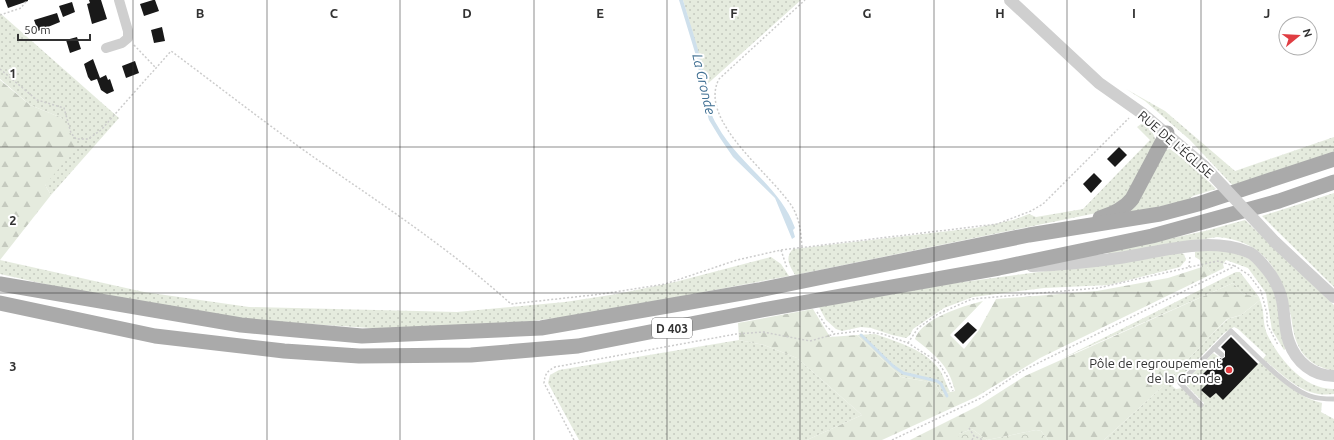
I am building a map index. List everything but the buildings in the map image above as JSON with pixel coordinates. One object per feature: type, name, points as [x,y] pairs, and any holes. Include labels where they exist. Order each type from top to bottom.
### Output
[{"type":"main road","points":[[1029,235],[1110,215],[1127,205],[1139,188],[1167,133]]},
{"type":"main road","name":"D 403","points":[[0,284],[241,326],[354,335],[541,328],[759,290],[1029,235],[1160,214],[1268,182],[1334,159]]},
{"type":"main road","name":"D 403","points":[[0,303],[155,336],[284,351],[359,356],[471,354],[578,346],[762,310],[999,268],[1207,222],[1279,202],[1334,182]]},
{"type":"street","points":[[106,48],[122,43],[128,38],[128,31],[119,0]]},
{"type":"street","name":"RUE DE L'ÉGLISE","points":[[1010,0],[1099,83],[1137,109],[1204,166],[1275,242],[1334,296]]},
{"type":"street","points":[[999,268],[1079,264],[1208,246],[1234,248],[1250,252],[1270,273],[1277,284],[1282,300],[1289,342],[1299,360],[1315,373],[1326,376],[1334,376]]},
{"type":"lane","points":[[1201,405],[1180,383],[1232,331],[1271,368],[1299,391],[1322,399],[1334,399]]},
{"type":"lane","points":[[1214,348],[1222,355]]},
{"type":"path","points":[[0,15],[20,8],[27,0]]},
{"type":"path","points":[[802,247],[800,224],[793,208],[778,187],[729,134],[721,120],[714,94],[714,88],[719,79],[805,0]]},
{"type":"path","points":[[128,38],[155,68]]},
{"type":"path","points":[[0,68],[37,100],[64,108],[71,133],[76,139],[88,139],[101,130],[155,68],[172,51],[248,110],[446,249],[479,275],[510,304],[602,294],[665,284],[738,260],[781,250],[997,224],[1018,217],[1043,204],[1137,109]]},
{"type":"path","points":[[781,250],[787,268]]},
{"type":"path","points":[[908,343],[918,328],[938,314],[972,299],[1098,288],[1132,282],[1217,261],[1235,266],[1249,275],[1261,291],[1267,314],[1267,324],[1280,348]]},
{"type":"path","points":[[892,440],[983,397],[1022,371],[1235,266]]},
{"type":"path","points":[[815,310],[826,326],[835,334]]},
{"type":"path","points":[[574,440],[544,383],[545,375],[549,370],[555,367],[736,334],[763,332],[810,341],[835,334],[873,331],[908,343],[938,362],[947,376],[953,391]]},
{"type":"path","points":[[969,428],[973,438],[983,440]]},
{"type":"green space","points":[[683,0],[801,0],[704,87],[701,62]]},
{"type":"green space","points":[[0,13],[119,118],[51,195],[45,185],[62,118],[30,105],[0,79]]},
{"type":"green space","points":[[0,80],[30,105],[62,118],[76,148],[45,185],[51,195],[0,260]]},
{"type":"green space","points":[[1126,89],[1165,111],[1235,171],[1334,137],[1334,154],[1235,188],[1190,140],[1145,101]]},
{"type":"green space","points":[[1141,124],[1152,131],[1156,144],[1133,190],[1106,211],[795,275],[790,265],[788,259],[790,252],[793,249],[975,228],[1013,220],[1029,214],[1036,217],[1083,209],[1150,140],[1137,127]]},
{"type":"green space","points":[[1170,149],[1194,167],[1216,189],[1193,196],[1188,200],[1123,215],[1165,150]]},
{"type":"green space","points":[[1334,193],[1334,287],[1262,216]]},
{"type":"green space","points":[[1245,220],[1334,305],[1334,371],[1315,364],[1302,352],[1295,337],[1287,300],[1277,273],[1260,252],[1248,245],[1234,240],[1217,237],[1110,255],[1107,252],[1205,231]]},
{"type":"green space","points":[[1212,248],[1239,254],[1251,261],[1261,270],[1269,281],[1274,294],[1282,321],[1287,348],[1284,350],[1272,330],[1266,293],[1248,268],[1226,260],[1223,264],[1224,268],[1212,274],[1207,267],[1202,267],[1200,260],[1195,257],[1195,252]]},
{"type":"green space","points":[[1181,253],[1184,254],[1186,260],[1180,267],[1109,285],[1044,288],[973,297],[944,308],[913,329],[910,335],[906,338],[871,328],[861,327],[842,331],[836,329],[826,320],[819,307],[948,284]]},
{"type":"green space","points":[[771,257],[781,264],[789,276],[582,315],[522,322],[385,329],[234,319],[125,302],[0,274],[0,260],[144,292],[249,307],[457,312],[565,302],[617,294],[675,282]]},
{"type":"green space","points":[[1202,267],[1207,267],[1212,274],[1040,358],[976,397],[882,440],[807,440],[862,415],[797,358],[764,345],[739,340],[738,323],[813,309],[830,337],[857,335],[901,377],[935,383],[941,394],[955,391],[949,374],[940,361],[915,339],[926,325],[944,314],[983,301],[950,335],[964,349],[979,330],[996,299],[1097,291],[1168,278]]},
{"type":"green space","points":[[1236,272],[1240,272],[1259,297],[1243,294],[1233,283],[1061,359]]},
{"type":"green space","points":[[1233,283],[1243,294],[1259,297],[1260,300],[1241,315],[1227,319],[1162,387],[1104,440],[1048,440],[1041,431],[1036,430],[987,440],[972,429],[959,434],[959,440],[910,440],[978,406],[1025,376]]},
{"type":"green space","points":[[1260,300],[1264,326],[1278,353],[1303,379],[1323,388],[1334,389],[1334,394],[1313,393],[1287,379],[1263,359],[1266,355],[1234,327],[1224,333],[1172,386],[1176,389],[1182,388],[1202,406],[1204,403],[1187,386],[1186,381],[1213,353],[1219,357],[1200,377],[1207,384],[1202,390],[1210,398],[1216,393],[1223,399],[1260,362],[1296,392],[1322,403],[1321,412],[1334,419],[1334,440],[1104,440],[1162,387],[1228,319],[1241,315]]},
{"type":"green space","points":[[875,334],[920,352],[928,358],[941,372],[950,392],[941,394],[935,383],[901,377],[857,335]]},
{"type":"green space","points":[[739,340],[764,345],[797,358],[862,415],[807,440],[579,440],[548,383],[550,375],[559,370]]},
{"type":"green space","points":[[972,429],[987,440],[959,440],[959,434]]},
{"type":"green space","points":[[1036,430],[1041,431],[1048,440],[987,440]]},
{"type":"water","points":[[679,0],[683,0],[697,46],[708,102],[713,117],[726,139],[736,152],[769,187],[788,213],[795,228],[793,230],[795,237],[792,239],[775,198],[733,157],[709,120],[703,100],[697,59]]},
{"type":"waterway","name":"La Gronde","points":[[861,335],[893,366],[903,373],[937,381],[941,384],[947,396]]},
{"type":"place","name":"Pôle de regroupement de la Gronde","points":[[1229,370]]}]
